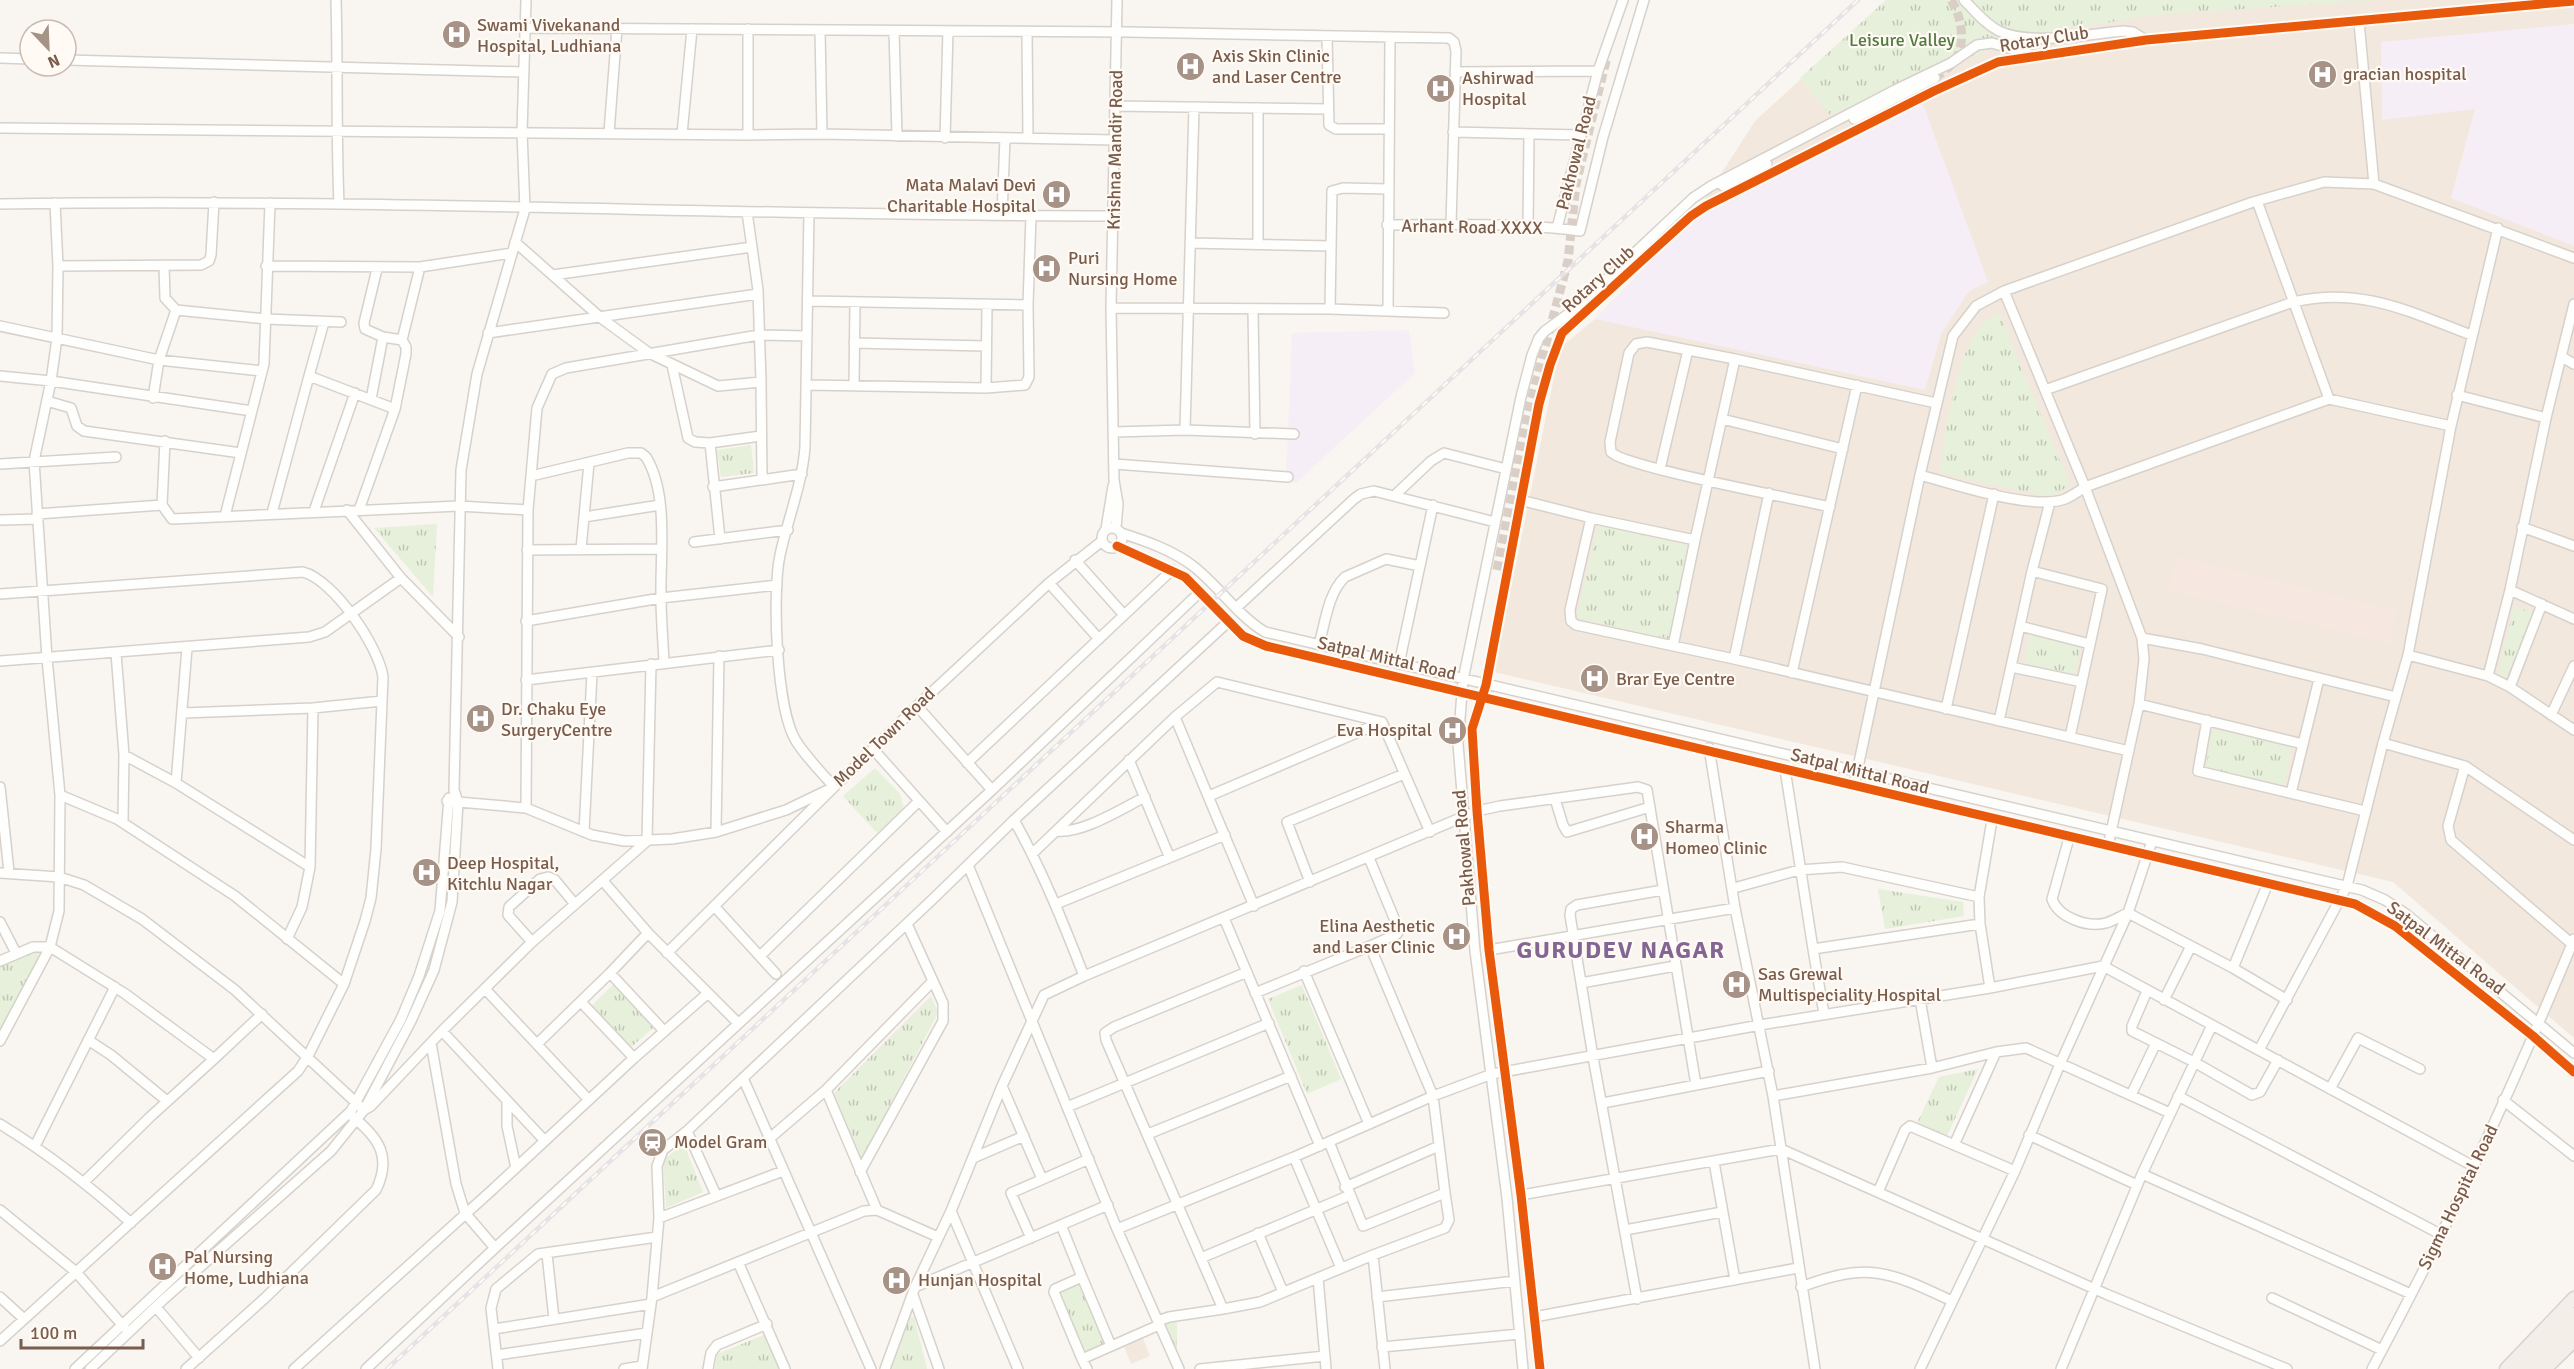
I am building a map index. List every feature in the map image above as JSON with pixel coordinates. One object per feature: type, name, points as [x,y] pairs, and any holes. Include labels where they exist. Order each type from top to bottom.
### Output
[{"type":"main road","points":[[2506,1369],[2574,1298]]},
{"type":"main road","points":[[2520,1369],[2574,1314]]},
{"type":"main road","points":[[2532,1369],[2574,1326]]},
{"type":"main road","points":[[2545,1369],[2574,1341]]},
{"type":"street","points":[[336,0],[338,66],[336,131],[339,204]]},
{"type":"street","points":[[90,1369],[331,1151],[411,1021],[434,970],[452,902],[458,802],[454,790],[459,637],[459,506],[468,420],[488,333],[525,209],[522,132],[526,0]]},
{"type":"street","name":"Krishna Mandir Road","points":[[1106,529],[1114,480],[1111,308],[1115,216],[1117,0]]},
{"type":"street","name":"Pakhowal Road","points":[[1623,0],[1598,71],[1557,228],[1580,231],[1603,137],[1644,0]]},
{"type":"street","points":[[1964,0],[1988,24],[2020,38],[2123,31],[2133,32],[2146,40]]},
{"type":"street","name":"Rotary Club","points":[[1562,333],[1582,318],[1690,216],[1934,91],[1998,62],[2146,40],[2574,1]]},
{"type":"street","points":[[2359,22],[2374,184]]},
{"type":"street","points":[[525,28],[1116,32],[1453,40],[1456,47],[1450,224]]},
{"type":"street","points":[[609,133],[617,28]]},
{"type":"street","points":[[682,134],[692,29]]},
{"type":"street","points":[[748,29],[748,135]]},
{"type":"street","points":[[820,30],[822,134]]},
{"type":"street","points":[[894,31],[897,136]]},
{"type":"street","points":[[945,138],[948,31]]},
{"type":"street","points":[[1028,32],[1028,138]]},
{"type":"street","points":[[1328,37],[1328,122],[1333,128],[1389,129]]},
{"type":"street","points":[[1388,311],[1390,38]]},
{"type":"street","points":[[1582,318],[1575,309],[1692,198],[1734,174],[1942,68],[1977,45],[1992,43],[2038,56]]},
{"type":"street","points":[[0,58],[18,59]]},
{"type":"street","points":[[78,60],[524,68]]},
{"type":"street","points":[[1455,72],[1598,71]]},
{"type":"street","points":[[1690,216],[1693,205],[1701,198],[1935,78]]},
{"type":"street","points":[[1115,106],[1328,109]]},
{"type":"street","points":[[1185,430],[1194,107]]},
{"type":"street","points":[[1258,108],[1258,243]]},
{"type":"street","points":[[0,128],[822,134],[1115,140]]},
{"type":"street","points":[[1453,132],[1580,135]]},
{"type":"street","points":[[1528,227],[1529,134]]},
{"type":"street","points":[[1002,215],[1005,138]]},
{"type":"street","points":[[1854,786],[1936,403],[1953,336],[1976,306],[2004,291],[2257,201],[2324,183],[2374,184],[2574,258]]},
{"type":"street","points":[[1330,309],[1332,191],[1344,188],[1388,189]]},
{"type":"street","points":[[2257,201],[2329,399]]},
{"type":"street","points":[[0,204],[214,202],[525,209],[1115,216]]},
{"type":"street","points":[[58,266],[192,267],[209,261],[214,202]]},
{"type":"street","points":[[0,1041],[50,947],[59,911],[60,795],[47,658],[34,461],[51,381],[57,338],[56,203]]},
{"type":"street","points":[[225,516],[262,371],[270,203]]},
{"type":"street","points":[[747,212],[758,294],[762,480]]},
{"type":"street","points":[[667,953],[834,787],[796,741],[788,724],[781,687],[778,650],[777,585],[780,555],[802,474],[805,447],[809,213]]},
{"type":"street","points":[[807,385],[986,388],[1022,386],[1027,382],[1031,216]]},
{"type":"street","name":"Arhant Road XXXX","points":[[1387,225],[1450,224],[1557,228]]},
{"type":"street","points":[[2259,1050],[2347,886],[2408,655],[2457,395],[2498,228]]},
{"type":"street","points":[[515,242],[601,318],[649,353],[718,386],[761,382]]},
{"type":"street","points":[[1190,243],[1331,246]]},
{"type":"street","points":[[553,275],[752,247]]},
{"type":"street","points":[[266,267],[377,269],[420,267],[512,253]]},
{"type":"street","points":[[164,266],[165,298],[176,310],[266,319],[341,322]]},
{"type":"street","points":[[359,510],[395,409],[406,354],[406,347],[402,340],[420,267]]},
{"type":"street","points":[[377,269],[363,323],[366,331],[402,340]]},
{"type":"street","points":[[2004,291],[2085,487],[2142,638],[2144,659],[2139,704],[2108,846]]},
{"type":"street","points":[[488,333],[758,294]]},
{"type":"street","points":[[2045,390],[2294,302],[2336,295],[2377,300],[2471,335]]},
{"type":"street","points":[[808,301],[1028,305]]},
{"type":"street","points":[[854,386],[855,302]]},
{"type":"street","points":[[986,388],[987,304]]},
{"type":"street","points":[[2487,676],[2510,590],[2546,418],[2574,304]]},
{"type":"street","points":[[1111,308],[1330,309],[1444,313]]},
{"type":"street","points":[[1253,309],[1255,434]]},
{"type":"street","name":"Pakhowal Road","points":[[1523,1369],[1492,1074],[1475,951],[1458,763],[1463,680],[1527,372],[1539,338],[1575,309]]},
{"type":"street","points":[[153,398],[159,360],[176,310]]},
{"type":"street","points":[[272,513],[324,322]]},
{"type":"street","points":[[0,326],[159,360],[262,371]]},
{"type":"street","name":"Pakhowal Road","points":[[1540,1369],[1506,1071],[1489,950],[1472,729],[1486,685],[1539,404],[1562,333]]},
{"type":"street","points":[[526,808],[528,510],[537,408],[552,374],[566,368],[759,336],[807,336]]},
{"type":"street","points":[[371,399],[383,337]]},
{"type":"street","points":[[1830,507],[1617,458],[1609,447],[1629,353],[1636,344],[1647,342],[1735,359],[1936,403]]},
{"type":"street","points":[[854,343],[986,346]]},
{"type":"street","points":[[1660,469],[1688,351]]},
{"type":"street","points":[[2562,357],[2574,364]]},
{"type":"street","points":[[1673,646],[1735,359]]},
{"type":"street","points":[[672,365],[688,438],[695,442],[710,443],[761,435]]},
{"type":"street","points":[[0,376],[51,381],[252,411]]},
{"type":"street","points":[[309,376],[395,409]]},
{"type":"street","points":[[1792,673],[1857,385]]},
{"type":"street","points":[[314,511],[355,393]]},
{"type":"street","points":[[2457,395],[2546,418]]},
{"type":"street","points":[[1920,476],[1994,494],[2050,502],[2064,499],[2085,487],[2329,399],[2451,426]]},
{"type":"street","points":[[47,401],[71,408],[77,426],[84,431],[241,453]]},
{"type":"street","points":[[1722,419],[1843,449]]},
{"type":"street","points":[[1114,432],[1185,430],[1294,434]]},
{"type":"street","points":[[165,441],[162,505],[172,519],[459,506],[528,510]]},
{"type":"street","points":[[710,443],[720,539]]},
{"type":"street","points":[[531,476],[628,453],[641,453],[649,460],[660,505],[664,662]]},
{"type":"street","points":[[1395,495],[1431,461],[1444,453],[1506,469]]},
{"type":"street","points":[[0,464],[116,457]]},
{"type":"street","points":[[581,549],[589,463]]},
{"type":"street","points":[[1114,464],[1288,477]]},
{"type":"street","points":[[713,488],[802,474]]},
{"type":"street","name":"Krishna Mandir Road","points":[[1114,480],[1119,530]]},
{"type":"street","points":[[1236,608],[1361,494],[1374,491],[1395,495],[1495,522]]},
{"type":"street","points":[[1734,659],[1769,493]]},
{"type":"street","points":[[1946,709],[1994,494]]},
{"type":"street","points":[[1520,500],[1695,540]]},
{"type":"street","points":[[1999,721],[2032,571],[2050,502]]},
{"type":"street","points":[[0,520],[162,505]]},
{"type":"street","points":[[584,517],[660,505]]},
{"type":"street","points":[[1400,664],[1433,505]]},
{"type":"street","points":[[347,510],[401,578],[459,637]]},
{"type":"street","points":[[1591,518],[1570,610],[1571,621],[1580,626],[1875,691],[2129,751]]},
{"type":"street","points":[[2522,527],[2574,546]]},
{"type":"street","points":[[1119,530],[1122,539],[1117,546],[1108,547],[1102,541],[1102,535],[1106,529],[1119,530],[1180,557],[1194,567],[1250,623],[1265,632],[1463,680]]},
{"type":"street","points":[[694,542],[788,530]]},
{"type":"street","name":"Model Town Road","points":[[447,801],[526,808],[584,832],[616,840],[647,841],[716,832],[786,810],[834,787],[1049,583],[1075,560],[1102,541]]},
{"type":"street","name":"Satpal Mittal Road","points":[[1117,546],[1185,578],[1243,636],[1266,646],[1992,820],[2340,900],[2368,910],[2394,926],[2533,1036],[2574,1072]]},
{"type":"street","points":[[527,550],[662,549]]},
{"type":"street","points":[[1075,560],[1124,615]]},
{"type":"street","points":[[1319,645],[1331,602],[1340,581],[1345,577],[1386,560],[1420,566]]},
{"type":"street","points":[[967,763],[1172,570]]},
{"type":"street","points":[[0,594],[296,571],[313,574],[323,582],[350,615],[380,661],[383,677],[374,876],[365,921],[344,984],[308,1056],[298,1071],[0,1341]]},
{"type":"street","points":[[2032,571],[2102,589],[2070,737]]},
{"type":"street","points":[[0,661],[302,639],[325,632],[401,578]]},
{"type":"street","points":[[1049,583],[1099,639]]},
{"type":"street","points":[[526,621],[661,598],[777,585]]},
{"type":"street","points":[[2510,590],[2574,620]]},
{"type":"street","points":[[366,1369],[947,832],[1200,592]]},
{"type":"street","points":[[2510,687],[2542,604]]},
{"type":"street","points":[[624,1369],[642,1368],[659,1218],[656,1174],[663,1150],[687,1131],[1014,820],[1228,622]]},
{"type":"street","points":[[2020,626],[2090,644]]},
{"type":"street","points":[[2142,638],[2202,649],[2396,697]]},
{"type":"street","points":[[176,783],[187,648]]},
{"type":"street","points":[[526,680],[778,650]]},
{"type":"street","points":[[116,653],[124,755],[123,822]]},
{"type":"street","points":[[2408,655],[2487,676],[2510,687],[2574,730]]},
{"type":"street","points":[[716,832],[719,656]]},
{"type":"street","points":[[0,787],[4,873],[59,878],[84,885],[142,919],[235,990],[360,1107],[371,1106],[442,1031],[532,942],[647,841],[651,664]]},
{"type":"street","points":[[2551,715],[2574,666]]},
{"type":"street","points":[[2011,667],[2082,681]]},
{"type":"street","points":[[584,832],[592,673]]},
{"type":"street","points":[[2291,793],[2319,679]]},
{"type":"street","name":"Satpal Mittal Road","points":[[1463,680],[1858,770],[2374,894],[2406,914],[2574,1053]]},
{"type":"street","points":[[1033,853],[1211,685],[1224,682],[1382,722]]},
{"type":"street","points":[[183,713],[313,708],[382,701]]},
{"type":"street","points":[[2139,704],[2303,744]]},
{"type":"street","points":[[917,706],[992,790]]},
{"type":"street","points":[[287,939],[302,907],[310,867],[313,708]]},
{"type":"street","points":[[1175,717],[1254,906]]},
{"type":"street","points":[[2207,720],[2198,771],[2365,811]]},
{"type":"street","points":[[1382,722],[1430,832]]},
{"type":"street","points":[[1209,796],[1382,722]]},
{"type":"street","points":[[1707,737],[1736,908],[1769,1071],[1815,1369]]},
{"type":"street","points":[[2383,743],[2465,766],[2574,840]]},
{"type":"street","points":[[873,749],[947,832]]},
{"type":"street","points":[[124,755],[176,783],[310,867]]},
{"type":"street","points":[[1129,760],[1170,856]]},
{"type":"street","points":[[2465,766],[2448,826],[2451,840],[2573,942]]},
{"type":"street","points":[[1785,769],[1799,870],[1824,1014]]},
{"type":"street","points":[[1310,882],[1287,822],[1404,774]]},
{"type":"street","points":[[885,1369],[914,1291],[951,1211],[1002,1086],[1044,995],[1084,976],[1478,811],[1638,787],[1647,790],[1696,1085]]},
{"type":"street","points":[[360,1107],[415,987],[440,911],[447,801],[454,790]]},
{"type":"street","points":[[60,795],[123,822],[236,896],[344,984]]},
{"type":"street","points":[[1056,831],[1065,832],[1077,829],[1145,797]]},
{"type":"street","points":[[1555,799],[1567,832],[1650,807]]},
{"type":"street","points":[[760,957],[919,801]]},
{"type":"street","points":[[1014,820],[1033,853],[1056,904],[1084,976]]},
{"type":"street","points":[[1990,988],[1980,924],[1979,897],[1992,820]]},
{"type":"street","points":[[1056,904],[1225,835]]},
{"type":"street","points":[[2070,838],[2052,899],[2054,907],[2061,914],[2095,924],[2106,923],[2128,913]]},
{"type":"street","points":[[1920,1369],[2015,1171],[2128,913],[2152,841]]},
{"type":"street","points":[[1255,993],[1397,934],[1399,930],[1369,858]]},
{"type":"street","points":[[968,865],[1117,1229],[1179,1369]]},
{"type":"street","points":[[1734,888],[1799,870],[1823,867],[1857,868],[1979,897]]},
{"type":"street","points":[[532,942],[508,915],[509,907],[540,879],[548,877],[555,880],[574,903]]},
{"type":"street","points":[[603,881],[667,953],[738,1023]]},
{"type":"street","points":[[2233,968],[2268,883]]},
{"type":"street","points":[[1637,1299],[1570,915],[1573,906],[1663,890]]},
{"type":"street","points":[[714,906],[776,974]]},
{"type":"street","points":[[1489,950],[1736,908]]},
{"type":"street","points":[[2128,913],[2233,968],[2287,1000]]},
{"type":"street","points":[[1224,918],[1291,1076],[1363,1226],[1445,1193]]},
{"type":"street","points":[[0,922],[16,953]]},
{"type":"street","points":[[860,1172],[943,1021],[943,1003],[907,924]]},
{"type":"street","points":[[1813,949],[1980,924]]},
{"type":"street","points":[[537,1044],[648,933]]},
{"type":"street","name":"Sigma Hospital Road","points":[[2372,1369],[2473,1166],[2539,1023],[2573,942]]},
{"type":"street","points":[[1082,1359],[1168,1317],[1250,1305],[1445,1228],[1449,1220],[1433,1096],[1370,946]]},
{"type":"street","points":[[2164,999],[2191,946]]},
{"type":"street","points":[[0,961],[33,947],[50,947],[115,987],[214,1059]]},
{"type":"street","points":[[1581,983],[1675,966]]},
{"type":"street","points":[[1117,1229],[1294,1157],[1433,1096],[1492,1074],[1760,1025],[1990,988],[2103,966],[2473,1166]]},
{"type":"street","points":[[1304,971],[1369,1124]]},
{"type":"street","points":[[1223,1309],[1106,1040],[1107,1031],[1247,972]]},
{"type":"street","points":[[610,973],[664,1031]]},
{"type":"street","points":[[770,1138],[826,1090],[933,981]]},
{"type":"street","points":[[35,1146],[115,987]]},
{"type":"street","points":[[486,990],[589,1100]]},
{"type":"street","points":[[2147,991],[2131,1029],[2156,1043],[2256,1095],[2278,1060]]},
{"type":"street","points":[[294,1369],[707,994]]},
{"type":"street","points":[[1920,999],[1932,1068]]},
{"type":"street","points":[[581,1002],[634,1058]]},
{"type":"street","points":[[84,1182],[261,1014]]},
{"type":"street","points":[[1067,1107],[1269,1023]]},
{"type":"street","points":[[2061,1369],[2096,1289],[2137,1185],[2212,1025]]},
{"type":"street","points":[[442,1031],[545,1141]]},
{"type":"street","points":[[2330,1089],[2358,1038],[2420,1069]]},
{"type":"street","points":[[88,1040],[120,1062],[167,1101]]},
{"type":"street","points":[[431,1043],[456,1184],[465,1213],[495,1248]]},
{"type":"street","points":[[2131,1095],[2156,1043]]},
{"type":"street","points":[[1773,1096],[1932,1068],[1995,1052],[2026,1048],[2170,1113]]},
{"type":"street","points":[[1954,1146],[1995,1052]]},
{"type":"street","points":[[1603,1103],[1769,1071]]},
{"type":"street","points":[[1148,1134],[1291,1076]]},
{"type":"street","points":[[743,1078],[871,1369]]},
{"type":"street","points":[[1002,1086],[1042,1179]]},
{"type":"street","points":[[826,1090],[877,1210]]},
{"type":"street","points":[[2178,1096],[2440,1234]]},
{"type":"street","points":[[2503,1100],[2574,1156]]},
{"type":"street","points":[[507,1101],[507,1126],[516,1168]]},
{"type":"street","points":[[75,1369],[353,1117]]},
{"type":"street","points":[[186,1369],[265,1298],[376,1190],[383,1173],[381,1150],[377,1138],[353,1117]]},
{"type":"street","points":[[0,1124],[84,1182],[131,1223]]},
{"type":"street","points":[[1878,1192],[1907,1127],[1912,1126],[2015,1171]]},
{"type":"street","points":[[687,1131],[716,1195]]},
{"type":"street","points":[[2029,1135],[2137,1185]]},
{"type":"street","points":[[973,1158],[1024,1136]]},
{"type":"street","points":[[1201,1258],[1316,1209],[1347,1191],[1439,1146]]},
{"type":"street","points":[[1521,1195],[1781,1149],[2096,1289],[2288,1369]]},
{"type":"street","points":[[1294,1157],[1341,1268]]},
{"type":"street","points":[[1030,1238],[1011,1193],[1089,1160]]},
{"type":"street","points":[[1714,1162],[1735,1280]]},
{"type":"street","points":[[659,1218],[783,1171]]},
{"type":"street","points":[[2142,1174],[2411,1294]]},
{"type":"street","points":[[914,1291],[972,1263],[1107,1205]]},
{"type":"street","points":[[0,1210],[76,1272],[129,1332]]},
{"type":"street","points":[[494,1329],[651,1300],[864,1211],[877,1210],[938,1237]]},
{"type":"street","points":[[951,1211],[1018,1369]]},
{"type":"street","points":[[1625,1230],[1722,1212]]},
{"type":"street","points":[[1061,1226],[1111,1346]]},
{"type":"street","points":[[1258,1233],[1283,1292]]},
{"type":"street","points":[[498,1369],[491,1301],[496,1289],[538,1254],[657,1237]]},
{"type":"street","points":[[547,1254],[554,1319]]},
{"type":"street","points":[[1373,1255],[1385,1369]]},
{"type":"street","points":[[738,1262],[785,1369]]},
{"type":"street","points":[[1534,1317],[1798,1268]]},
{"type":"street","points":[[1801,1287],[1818,1280],[1854,1273],[1885,1272],[1899,1276],[1952,1301]]},
{"type":"street","points":[[1082,1278],[1054,1290],[1087,1369]]},
{"type":"street","points":[[1318,1278],[1326,1369]]},
{"type":"street","points":[[1377,1297],[1515,1281]]},
{"type":"street","points":[[914,1291],[939,1369]]},
{"type":"street","points":[[0,1298],[24,1319]]},
{"type":"street","points":[[2272,1298],[2382,1350]]},
{"type":"street","points":[[156,1307],[199,1358]]},
{"type":"street","points":[[708,1369],[711,1353],[717,1345],[767,1324]]},
{"type":"street","points":[[497,1355],[647,1333]]},
{"type":"street","points":[[1383,1347],[1520,1334]]},
{"type":"street","points":[[1200,1369],[1325,1356]]},
{"type":"shaded area","points":[[1888,0],[2574,0],[2574,1038],[2393,882],[1494,672],[1560,348],[1595,319],[1692,219],[1755,121]]},
{"type":"shaded area","points":[[2574,24],[2574,246],[2451,198],[2475,109],[2382,120],[2381,42]]},
{"type":"shaded area","points":[[1923,104],[1988,282],[1969,291],[1941,334],[1925,390],[1595,319],[1692,219],[1836,141]]},
{"type":"shaded area","points":[[1409,330],[1415,373],[1296,483],[1286,481],[1292,333]]},
{"type":"shaded area","points":[[2176,557],[2396,610],[2390,644],[2169,590]]},
{"type":"shaded area","points":[[1142,1336],[1150,1356],[1131,1364],[1123,1344]]},
{"type":"green space","name":"Leisure Valley","points":[[1886,0],[2378,0],[2154,15],[2031,35],[1898,85],[1830,115],[1800,78]]},
{"type":"green space","points":[[1999,313],[2070,485],[2050,497],[1940,473],[1952,397],[1964,358],[1980,327]]},
{"type":"green space","points":[[751,445],[754,473],[721,477],[717,450]]},
{"type":"green space","points":[[437,524],[433,597],[374,528]]},
{"type":"green space","points":[[1598,525],[1689,546],[1670,639],[1576,618]]},
{"type":"green space","points":[[2514,607],[2536,613],[2506,677],[2498,674]]},
{"type":"green space","points":[[2030,635],[2081,644],[2075,674],[2024,665]]},
{"type":"green space","points":[[2212,729],[2291,746],[2285,785],[2206,768]]},
{"type":"green space","points":[[875,768],[900,794],[904,809],[877,833],[843,796]]},
{"type":"green space","points":[[1878,889],[1963,902],[1964,916],[1885,929]]},
{"type":"green space","points":[[34,948],[47,949],[0,1037],[0,963]]},
{"type":"green space","points":[[614,984],[654,1027],[629,1049],[590,1007]]},
{"type":"green space","points":[[1302,985],[1341,1079],[1307,1094],[1268,999]]},
{"type":"green space","points":[[931,996],[938,1013],[861,1160],[834,1093]]},
{"type":"green space","points":[[1978,1069],[1947,1136],[1917,1123],[1939,1077]]},
{"type":"green space","points":[[684,1144],[703,1192],[666,1208],[663,1160]]},
{"type":"green space","points":[[1079,1284],[1104,1344],[1085,1352],[1060,1292]]},
{"type":"green space","points":[[910,1317],[914,1317],[927,1369],[889,1369]]},
{"type":"green space","points":[[1177,1321],[1177,1368],[1159,1325]]},
{"type":"green space","points":[[764,1335],[779,1369],[715,1369],[717,1354]]},
{"type":"tunnel","points":[[1935,78],[1953,63],[1960,48],[1960,23],[1951,0]]},
{"type":"tunnel","points":[[1497,570],[1526,419],[1568,261],[1576,184],[1607,57]]},
{"type":"railway","points":[[387,1369],[1858,0]]},
{"type":"cycle path","points":[[1540,1369],[1521,1195],[1489,950],[1472,729],[1486,685],[1539,404],[1562,333],[1691,216],[1706,206],[1934,91],[1998,62],[2146,40],[2574,1]]},
{"type":"cycle path","points":[[1117,546],[1185,577],[1243,636],[1266,646],[2355,904],[2395,926],[2533,1036],[2574,1072]]},
{"type":"place","name":"Swami Vivekanand Hospital, Ludhiana","points":[[456,35]]},
{"type":"place","name":"Axis Skin Clinic and Laser Centre","points":[[1191,66]]},
{"type":"place","name":"gracian hospital","points":[[2322,74]]},
{"type":"place","name":"Ashirwad Hospital","points":[[1441,88]]},
{"type":"place","name":"Mata Malavi Devi Charitable Hospital","points":[[1057,195]]},
{"type":"place","name":"Puri Nursing Home","points":[[1047,268]]},
{"type":"place","name":"Brar Eye Centre","points":[[1595,679]]},
{"type":"place","name":"Dr. Chaku Eye SurgeryCentre","points":[[480,719]]},
{"type":"place","name":"Eva Hospital","points":[[1453,730]]},
{"type":"place","name":"Sharma Homeo Clinic","points":[[1644,837]]},
{"type":"place","name":"Deep Hospital, Kitchlu Nagar","points":[[426,873]]},
{"type":"place","name":"Elina Aesthetic and Laser Clinic","points":[[1456,936]]},
{"type":"place","name":"Sas Grewal Multispeciality Hospital","points":[[1737,984]]},
{"type":"place","name":"Model Gram","points":[[653,1142]]},
{"type":"place","name":"Pal Nursing Home, Ludhiana","points":[[163,1267]]},
{"type":"place","name":"Hunjan Hospital","points":[[897,1280]]},
{"type":"district","name":"GURUDEV NAGAR","points":[[1621,950]]}]
